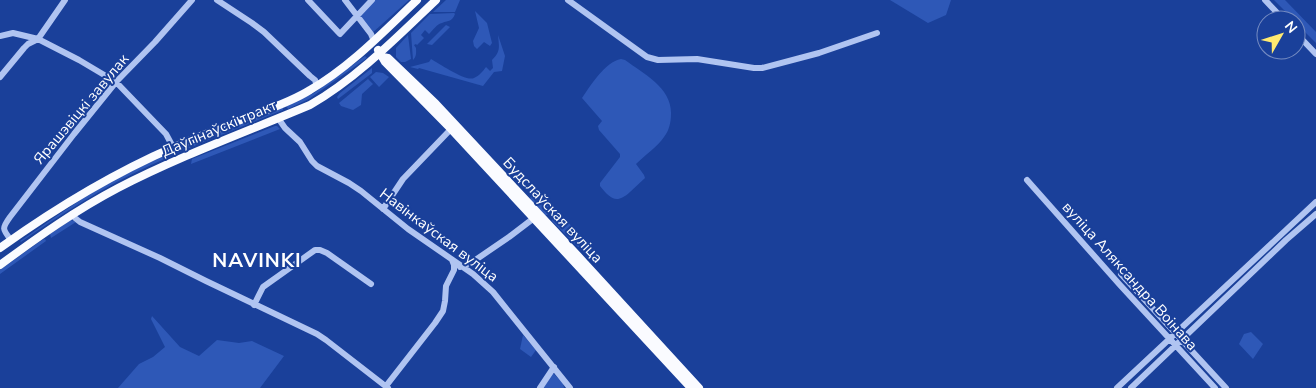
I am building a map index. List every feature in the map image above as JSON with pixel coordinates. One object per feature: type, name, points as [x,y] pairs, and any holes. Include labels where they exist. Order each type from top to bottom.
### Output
[{"type":"main road","name":"Даўгінаўскі тракт","points":[[0,248],[52,213],[116,175],[173,147],[283,104],[317,86],[361,53],[418,0]]},
{"type":"main road","name":"Даўгінаўскі тракт","points":[[0,265],[72,214],[116,189],[146,174],[310,105],[325,96],[381,55],[435,0]]},
{"type":"main road","points":[[374,41],[381,55]]},
{"type":"main road","name":"Будслаўская вуліца","points":[[381,55],[384,62],[451,129],[692,388]]},
{"type":"main road","name":"Будслаўская вуліца","points":[[381,55],[388,58],[436,104],[699,388]]},
{"type":"main road","points":[[11,240],[19,251]]},
{"type":"street","points":[[0,77],[24,48],[38,39],[65,0]]},
{"type":"street","name":"Ярашэвіцкі завулак","points":[[11,240],[4,231],[4,226],[10,217],[116,82],[192,0]]},
{"type":"street","points":[[217,0],[252,22],[264,32],[315,80],[317,86]]},
{"type":"street","points":[[308,0],[340,34],[372,0]]},
{"type":"street","points":[[345,0],[371,34],[374,41]]},
{"type":"street","points":[[568,0],[647,57],[658,60],[697,59],[762,68],[819,54],[877,33]]},
{"type":"street","points":[[1265,0],[1274,10]]},
{"type":"street","points":[[0,36],[13,33],[38,39],[80,60],[116,82],[166,134],[173,147]]},
{"type":"street","points":[[1306,44],[1316,54]]},
{"type":"street","name":"Навінкаўская вуліца","points":[[278,118],[300,142],[317,166],[361,191],[452,260],[463,266],[493,292],[570,388]]},
{"type":"street","points":[[383,209],[403,179],[451,129]]},
{"type":"street","name":"вуліца Аляксандра Воінава","points":[[1027,180],[1175,346],[1215,388]]},
{"type":"street","points":[[1117,388],[1316,202]]},
{"type":"street","points":[[72,214],[80,222],[160,258],[317,334],[387,387],[442,311],[446,286],[454,270],[452,260]]},
{"type":"street","points":[[1131,388],[1286,240],[1316,214]]},
{"type":"street","points":[[454,270],[471,263],[534,218]]},
{"type":"street","points":[[254,305],[263,287],[314,250],[327,252],[371,284]]},
{"type":"street","points":[[471,263],[470,268],[473,274]]},
{"type":"street","name":"вуліца Аляксандра Воінава","points":[[1121,274],[1226,388]]},
{"type":"street","points":[[540,388],[554,367]]},
{"type":"shaded area","points":[[372,0],[409,0],[371,34],[356,15]]},
{"type":"shaded area","points":[[446,0],[460,0],[455,12],[433,12]]},
{"type":"shaded area","points":[[890,0],[951,0],[946,15],[928,23]]},
{"type":"shaded area","points":[[1274,0],[1285,0],[1295,10],[1284,10]]},
{"type":"shaded area","points":[[475,11],[487,23],[492,43],[490,46],[484,42],[477,49],[474,46],[473,41],[479,28]]},
{"type":"shaded area","points":[[454,13],[454,17],[451,20],[438,25],[429,34],[425,30],[421,35],[424,38],[417,45],[414,45],[416,52],[413,60],[411,33],[430,14]]},
{"type":"shaded area","points":[[1306,22],[1316,32],[1316,43],[1306,33]]},
{"type":"shaded area","points":[[446,25],[450,27],[432,45],[427,44]]},
{"type":"shaded area","points":[[408,35],[411,59],[401,62],[396,57],[396,48]]},
{"type":"shaded area","points":[[498,35],[505,56],[502,71],[494,72],[483,86],[410,67],[429,62],[431,59],[459,75],[470,79],[474,78],[486,67],[490,71],[493,68],[492,60],[499,49]]},
{"type":"shaded area","points":[[365,56],[367,58],[309,99],[288,109],[286,106],[314,93]]},
{"type":"shaded area","points":[[621,59],[648,76],[662,89],[670,105],[671,120],[666,135],[636,164],[645,178],[625,196],[617,199],[610,197],[600,186],[600,183],[620,157],[620,154],[599,130],[598,126],[602,121],[582,98],[604,69]]},
{"type":"shaded area","points":[[372,68],[372,73],[338,99],[337,97],[340,93]]},
{"type":"shaded area","points":[[376,72],[383,73],[389,77],[379,87],[370,77]]},
{"type":"shaded area","points":[[368,79],[373,84],[362,94],[361,105],[353,110],[341,106],[339,103]]},
{"type":"shaded area","points":[[283,107],[283,110],[182,151],[132,174],[83,201],[20,241],[82,199],[120,177],[180,149]]},
{"type":"shaded area","points":[[275,126],[280,129],[191,164],[192,159]]},
{"type":"shaded area","points":[[537,190],[555,208],[547,215],[530,200]]},
{"type":"shaded area","points":[[558,212],[588,243],[582,248],[578,247],[552,221],[552,218]]},
{"type":"shaded area","points":[[71,220],[76,222],[51,238],[50,234]]},
{"type":"shaded area","points":[[45,239],[46,241],[0,274],[0,270]]},
{"type":"shaded area","points":[[152,316],[180,347],[199,356],[217,340],[239,343],[252,341],[284,356],[260,388],[118,388],[139,364],[153,357],[165,347],[151,319]]},
{"type":"shaded area","points":[[1251,332],[1263,344],[1253,359],[1239,344],[1244,334]]},
{"type":"shaded area","points":[[523,335],[536,350],[531,357],[520,349]]},
{"type":"shaded area","points":[[553,373],[563,383],[564,388],[543,388]]},
{"type":"district","name":"NAVINKI","points":[[257,260]]}]
